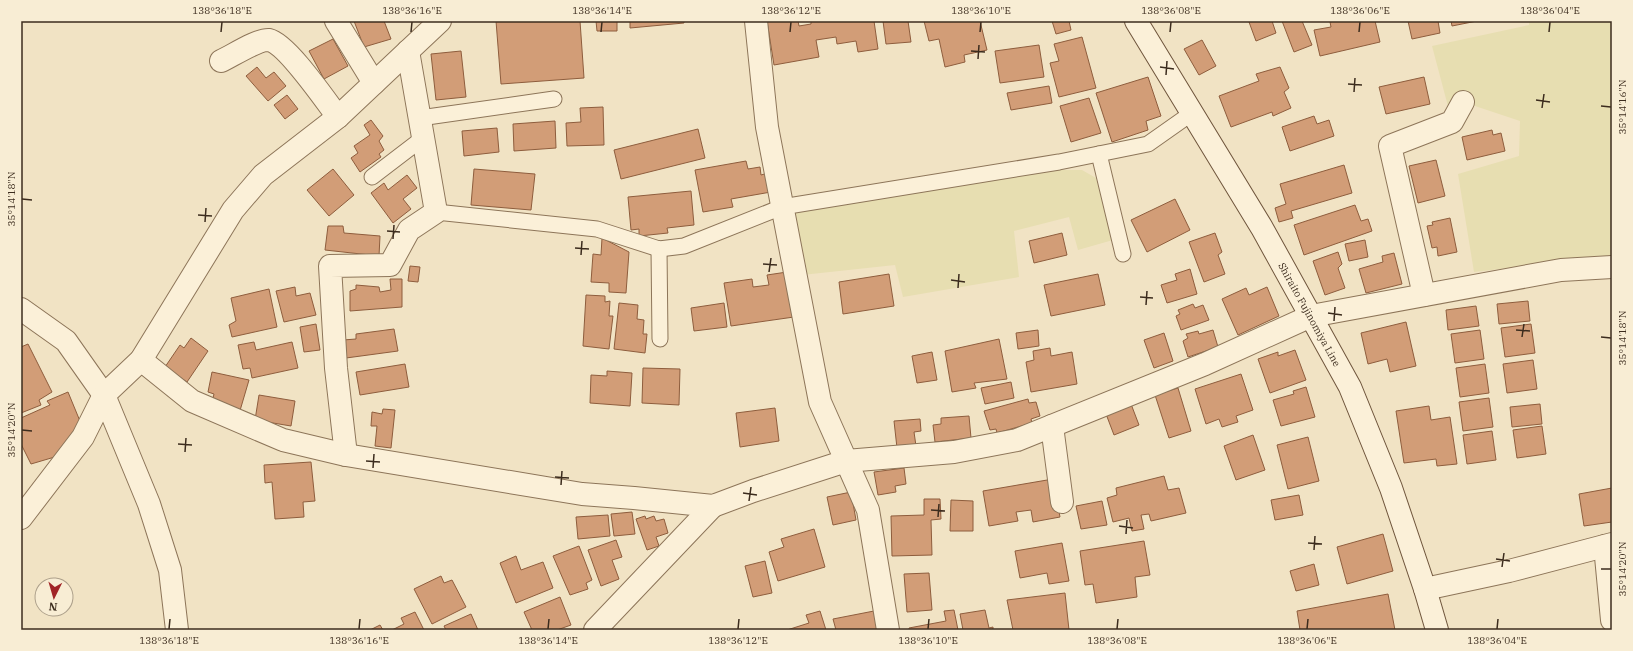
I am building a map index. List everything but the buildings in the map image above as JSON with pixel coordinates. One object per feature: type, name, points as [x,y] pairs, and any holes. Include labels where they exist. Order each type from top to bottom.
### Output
[{"type":"street","points":[[336,21],[374,83]]},
{"type":"street","points":[[21,518],[83,437],[104,395],[141,360],[233,210],[263,175],[338,117],[440,21]]},
{"type":"street","points":[[756,21],[767,127],[820,402],[868,510],[888,630]]},
{"type":"street","name":"Shiraito Fujinomiya Line","points":[[1136,21],[1262,228],[1350,387],[1391,488],[1425,589],[1437,630]]},
{"type":"street","points":[[222,61],[261,41],[269,40],[279,45],[297,64],[338,117]]},
{"type":"street","points":[[346,455],[336,368],[330,266],[390,265],[409,230],[436,212],[408,50]]},
{"type":"street","points":[[1424,295],[1390,146],[1452,122],[1463,102]]},
{"type":"street","points":[[594,630],[714,506],[753,491],[846,461],[954,452],[1017,440],[1205,364],[1311,316],[1561,270],[1612,267]]},
{"type":"street","points":[[21,309],[66,342],[104,395],[149,504],[170,570],[176,630]]},
{"type":"street","points":[[141,360],[192,401],[283,440],[346,455],[582,494],[714,506]]},
{"type":"street","points":[[1052,426],[1062,502]]},
{"type":"street","points":[[1425,589],[1509,571],[1609,545],[1612,620]]},
{"type":"lane","points":[[372,177],[421,128],[554,100]]},
{"type":"lane","points":[[436,212],[597,229],[660,249],[684,246],[782,207],[1059,162],[1148,144],[1192,113]]},
{"type":"lane","points":[[1099,154],[1123,254]]},
{"type":"lane","points":[[660,249],[660,338]]},
{"type":"shaded area","points":[[1529,21],[1612,21],[1612,256],[1474,272],[1458,174],[1519,156],[1520,121],[1463,102],[1449,110],[1432,46],[1529,25]]},
{"type":"shaded area","points":[[1019,170],[1082,170],[1096,178],[1113,240],[1078,250],[1069,217],[1014,231],[1019,277],[903,297],[895,265],[802,275],[789,202]]}]
